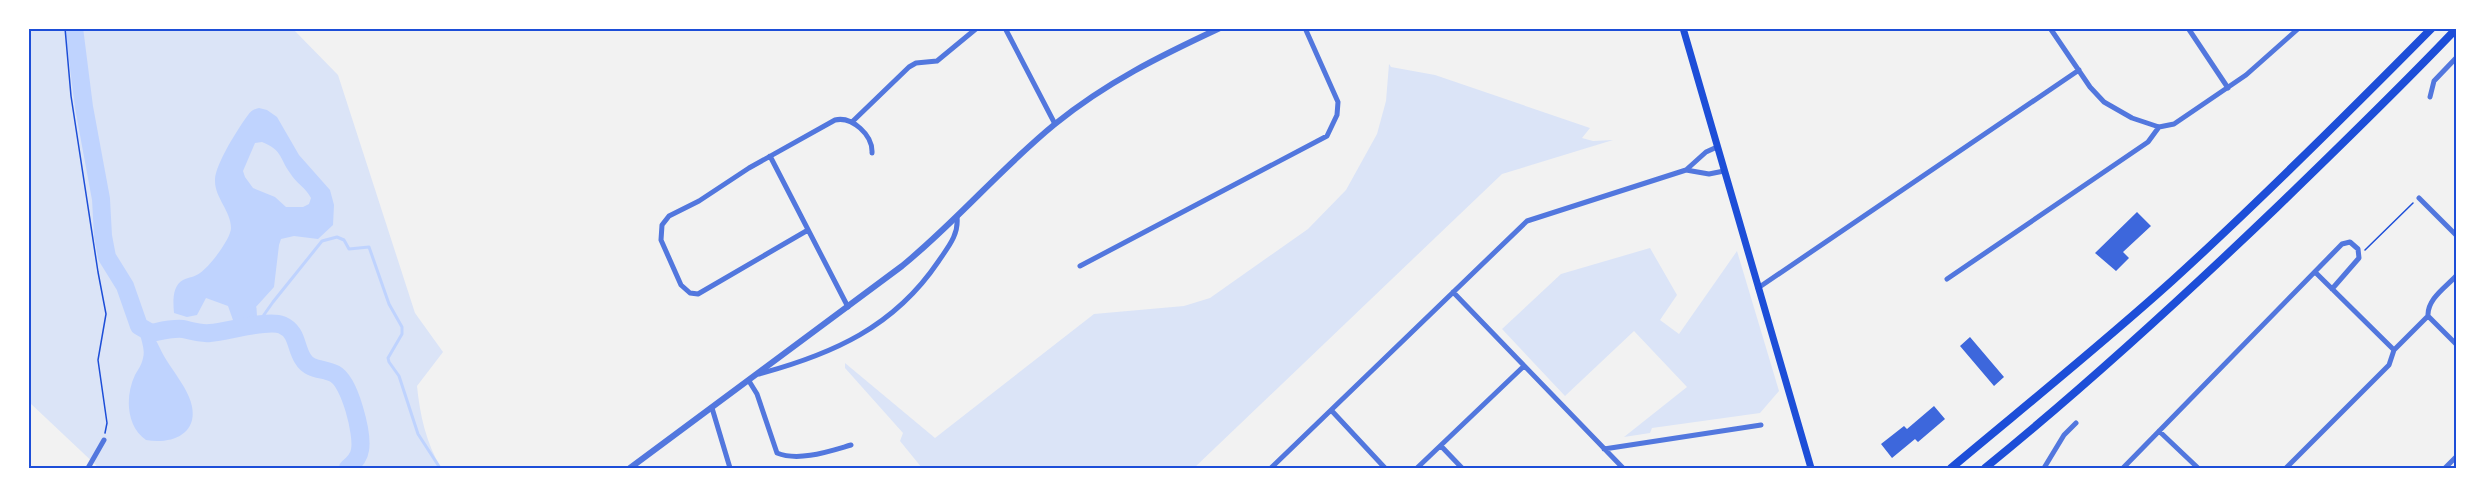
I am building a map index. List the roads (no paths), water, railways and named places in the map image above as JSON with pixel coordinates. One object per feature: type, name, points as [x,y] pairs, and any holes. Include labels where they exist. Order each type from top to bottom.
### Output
[{"type":"highway","points":[[1951,468],[2082,360],[2181,273],[2337,124],[2432,28]]},
{"type":"highway","points":[[1985,468],[2067,400],[2198,282],[2457,29]]},
{"type":"main road","points":[[1683,29],[1810,467]]},
{"type":"street","points":[[852,122],[912,64],[937,61],[976,28]]},
{"type":"street","points":[[1005,28],[1055,124]]},
{"type":"street","points":[[630,468],[912,258],[1055,124],[1124,75],[1220,28]]},
{"type":"street","points":[[1080,266],[1327,136],[1337,115],[1338,102],[1305,28]]},
{"type":"street","points":[[2050,28],[2096,94],[2112,108],[2159,127],[2174,124],[2228,88],[2261,63],[2299,28]]},
{"type":"street","points":[[2188,28],[2228,88]]},
{"type":"street","points":[[2430,97],[2434,81],[2457,58]]},
{"type":"street","points":[[1758,288],[2079,70]]},
{"type":"street","points":[[808,230],[746,264],[702,293],[690,292],[681,285],[661,240],[660,232],[663,222],[669,216],[699,201],[770,156],[835,120],[842,119],[852,122],[870,140],[872,153]]},
{"type":"street","points":[[1947,279],[2148,142],[2159,127]]},
{"type":"street","points":[[1270,468],[1519,227],[1532,218],[1686,170],[1706,152],[1717,147]]},
{"type":"street","points":[[770,156],[848,307]]},
{"type":"street","points":[[1686,170],[1709,174],[1724,171]]},
{"type":"street","points":[[2419,198],[2457,235]]},
{"type":"street","points":[[759,374],[850,341],[884,320],[925,281],[955,236],[958,225],[957,217]]},
{"type":"street","points":[[2122,468],[2344,242],[2352,243],[2360,255],[2358,261],[2332,289]]},
{"type":"street","points":[[2315,272],[2394,350]]},
{"type":"street","points":[[2286,468],[2389,365],[2394,350],[2428,316],[2429,304],[2457,276]]},
{"type":"street","points":[[1453,292],[1623,468]]},
{"type":"street","points":[[2428,316],[2457,344]]},
{"type":"street","points":[[1417,468],[1524,366]]},
{"type":"street","points":[[749,381],[757,394],[777,453],[794,456],[828,452],[851,445]]},
{"type":"street","points":[[712,408],[730,468]]},
{"type":"street","points":[[1331,410],[1385,468]]},
{"type":"street","points":[[2044,468],[2061,439],[2076,423]]},
{"type":"street","points":[[1604,449],[1761,425]]},
{"type":"street","points":[[2159,431],[2198,468]]},
{"type":"street","points":[[88,468],[104,440]]},
{"type":"street","points":[[1441,446],[1462,468]]},
{"type":"street","points":[[2445,468],[2457,457]]},
{"type":"water","points":[[259,108],[277,117],[299,155],[330,190],[334,205],[333,225],[318,239],[294,236],[281,239],[274,287],[255,308],[253,326],[241,327],[233,320],[228,306],[206,298],[197,315],[187,317],[174,313],[175,290],[179,283],[204,270],[219,252],[230,233],[230,222],[216,187],[216,174],[239,128],[253,110]],"holes":[[[262,142],[277,151],[292,177],[309,194],[311,198],[309,204],[303,207],[286,207],[275,197],[253,188],[245,177],[243,171],[255,143]]]},
{"type":"water","points":[[139,326],[151,334],[156,341],[189,397],[192,419],[184,433],[176,438],[146,440],[134,427],[131,419],[130,392],[144,354]]},
{"type":"waterway","points":[[74,28],[84,107],[101,199],[103,236],[107,257],[125,286],[139,326],[151,333],[179,329],[210,333],[267,324],[282,325],[287,328],[294,336],[300,354],[306,363],[335,374],[346,387],[354,409],[360,442],[359,455],[348,468]]},
{"type":"waterway","points":[[255,308],[256,326],[322,241],[337,237],[344,240],[349,249],[369,247],[389,304],[402,327],[402,334],[388,358],[389,362],[399,376],[418,434],[440,468]]}]
